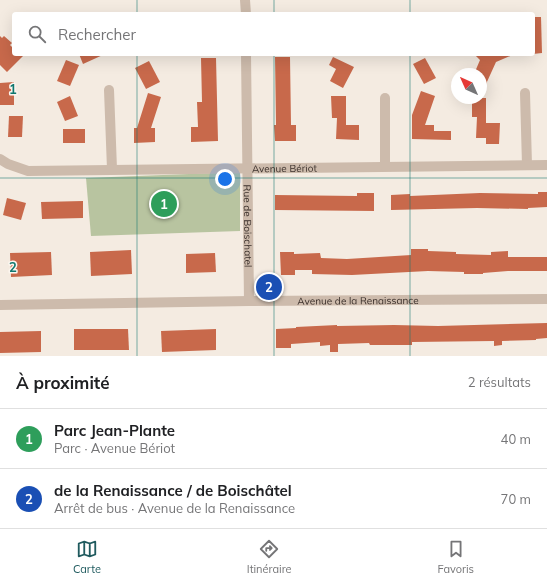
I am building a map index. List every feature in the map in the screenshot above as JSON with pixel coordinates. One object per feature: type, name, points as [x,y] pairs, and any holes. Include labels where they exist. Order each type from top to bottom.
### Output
[{"type":"street","points":[[245,0],[246,12]]},
{"type":"street","name":"Rue de Boischatel","points":[[246,56],[249,301]]},
{"type":"street","points":[[109,90],[112,169]]},
{"type":"street","points":[[525,93],[527,165]]},
{"type":"street","points":[[385,98],[385,166]]},
{"type":"street","name":"Avenue Bériot","points":[[0,159],[8,164],[28,170],[547,165]]},
{"type":"street","name":"Avenue de la Renaissance","points":[[0,305],[249,301],[547,299]]},
{"type":"green space","points":[[240,172],[240,231],[91,236],[86,178]]},
{"type":"building","points":[[535,17],[541,17],[542,53],[535,54]]},
{"type":"building","points":[[0,36],[2,38],[4,36],[12,43],[10,45],[12,47],[12,56],[23,56],[7,72],[0,65]]},
{"type":"building","points":[[80,56],[101,56],[83,64]]},
{"type":"building","points":[[476,56],[510,56],[496,62],[487,82],[487,68],[477,68],[480,60]]},
{"type":"building","points":[[275,57],[290,57],[291,125],[296,125],[296,141],[275,141]]},
{"type":"building","points":[[333,57],[354,67],[343,88],[330,81],[336,69],[329,65]]},
{"type":"building","points":[[201,58],[216,58],[218,141],[191,142],[191,127],[198,127],[197,102],[202,102]]},
{"type":"building","points":[[425,58],[436,78],[424,84],[413,64]]},
{"type":"building","points":[[66,60],[79,65],[70,86],[57,81]]},
{"type":"building","points":[[149,61],[160,82],[146,89],[135,68]]},
{"type":"building","points":[[14,82],[14,105],[0,105],[0,83]]},
{"type":"building","points":[[421,91],[435,96],[425,125],[434,125],[434,131],[451,131],[451,140],[412,139],[412,115]]},
{"type":"building","points":[[148,93],[161,97],[151,128],[155,128],[155,142],[134,143],[134,128],[137,128]]},
{"type":"building","points":[[70,96],[78,116],[65,121],[57,102]]},
{"type":"building","points":[[331,96],[346,96],[346,125],[359,125],[359,140],[336,139],[337,118],[332,118]]},
{"type":"building","points":[[472,104],[486,104],[486,123],[500,123],[499,144],[486,144],[486,138],[476,138],[477,117],[472,117]]},
{"type":"building","points":[[9,116],[23,116],[22,137],[8,137]]},
{"type":"building","points":[[63,129],[85,129],[85,143],[63,143]]},
{"type":"building","points":[[538,192],[547,192],[547,207],[528,209],[477,208],[391,210],[391,195],[410,194],[410,196],[480,193],[538,194]]},
{"type":"building","points":[[357,193],[374,193],[374,211],[275,210],[275,195],[357,196]]},
{"type":"building","points":[[7,198],[26,203],[21,220],[3,215]]},
{"type":"building","points":[[83,201],[83,218],[42,219],[41,202]]},
{"type":"building","points":[[411,249],[456,252],[456,254],[491,255],[491,252],[508,251],[508,257],[547,257],[547,271],[508,271],[483,274],[464,274],[464,272],[428,271],[352,275],[312,274],[312,270],[295,270],[295,275],[281,275],[280,252],[294,252],[294,254],[320,253],[321,258],[347,259],[411,255]]},
{"type":"building","points":[[131,250],[132,274],[91,276],[90,252]]},
{"type":"building","points":[[51,252],[52,275],[11,277],[10,253]]},
{"type":"building","points":[[215,253],[216,272],[186,273],[186,254]]},
{"type":"building","points":[[547,323],[547,338],[536,340],[502,341],[502,345],[494,346],[494,341],[412,342],[412,345],[370,345],[369,343],[338,344],[338,352],[330,352],[330,345],[320,346],[320,342],[291,344],[291,348],[276,348],[276,329],[296,327],[337,325],[438,326]]},
{"type":"building","points":[[74,329],[128,329],[129,350],[74,350]]},
{"type":"building","points":[[216,329],[216,350],[162,352],[161,331]]},
{"type":"building","points":[[41,331],[41,352],[0,353],[0,332]]},
{"type":"place","name":"Parc Jean-Plante","points":[[164,204]]},
{"type":"place","name":"de la Renaissance / de Boischâtel","points":[[269,287]]}]
